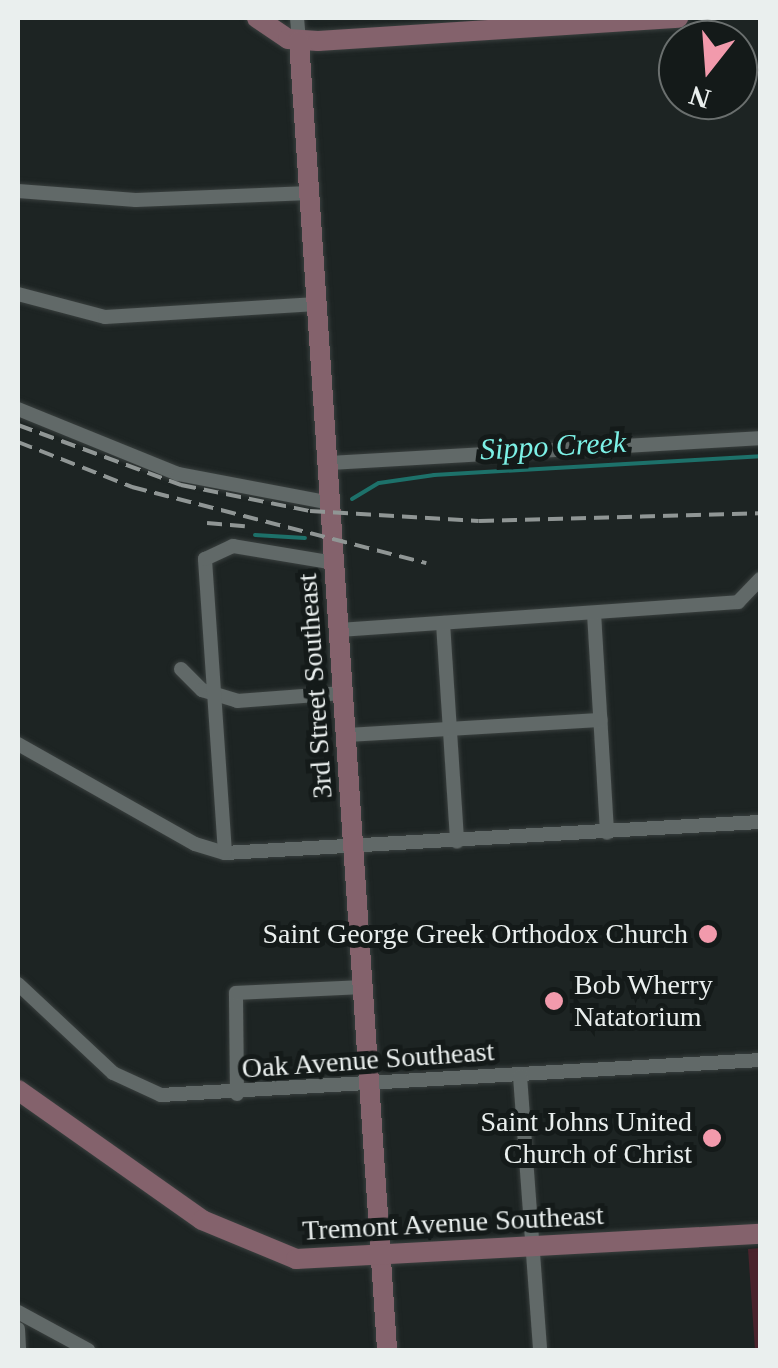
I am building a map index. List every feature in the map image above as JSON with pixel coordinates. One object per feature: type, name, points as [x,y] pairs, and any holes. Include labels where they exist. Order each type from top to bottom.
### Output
[{"type":"street","points":[[257,18],[299,41],[524,22],[678,18]]},
{"type":"street","name":"3rd Street Southeast","points":[[298,18],[386,1350]]},
{"type":"street","points":[[18,191],[136,200],[310,193]]},
{"type":"street","points":[[18,294],[105,317],[317,304]]},
{"type":"street","points":[[18,409],[178,474],[332,503]]},
{"type":"street","points":[[328,463],[760,438]]},
{"type":"street","points":[[226,854],[202,580],[207,556],[232,546],[335,563]]},
{"type":"street","points":[[339,630],[738,602],[760,579]]},
{"type":"street","points":[[594,613],[607,833]]},
{"type":"street","points":[[443,623],[458,842]]},
{"type":"street","points":[[181,668],[215,696],[343,693]]},
{"type":"street","points":[[346,735],[601,720]]},
{"type":"street","points":[[18,744],[195,844],[226,854],[760,822]]},
{"type":"street","name":"Oak Avenue Southeast","points":[[18,984],[128,1083],[161,1095],[237,1094],[760,1060]]},
{"type":"street","points":[[237,1094],[236,993],[362,987]]},
{"type":"street","points":[[520,1076],[540,1350]]},
{"type":"street","name":"Tremont Avenue Southeast","points":[[18,1090],[202,1220],[254,1247],[306,1260],[760,1234]]},
{"type":"street","points":[[18,1312],[88,1350]]},
{"type":"street","points":[[18,1329],[19,1350]]},
{"type":"shaded area","points":[[760,1248],[760,1350],[755,1350],[748,1249]]},
{"type":"waterway","name":"Sippo Creek","points":[[352,499],[379,483],[434,475],[760,456]]},
{"type":"waterway","name":"Sippo Creek","points":[[255,535],[305,538]]},
{"type":"railway","points":[[18,425],[181,485],[310,511],[479,521],[760,513]]},
{"type":"railway","points":[[18,442],[132,487],[426,563]]},
{"type":"railway","points":[[207,523],[245,526]]},
{"type":"place","name":"Saint George Greek Orthodox Church","points":[[708,934]]},
{"type":"place","name":"Bob Wherry Natatorium","points":[[554,1001]]},
{"type":"place","name":"Saint Johns United Church of Christ","points":[[712,1138]]}]
